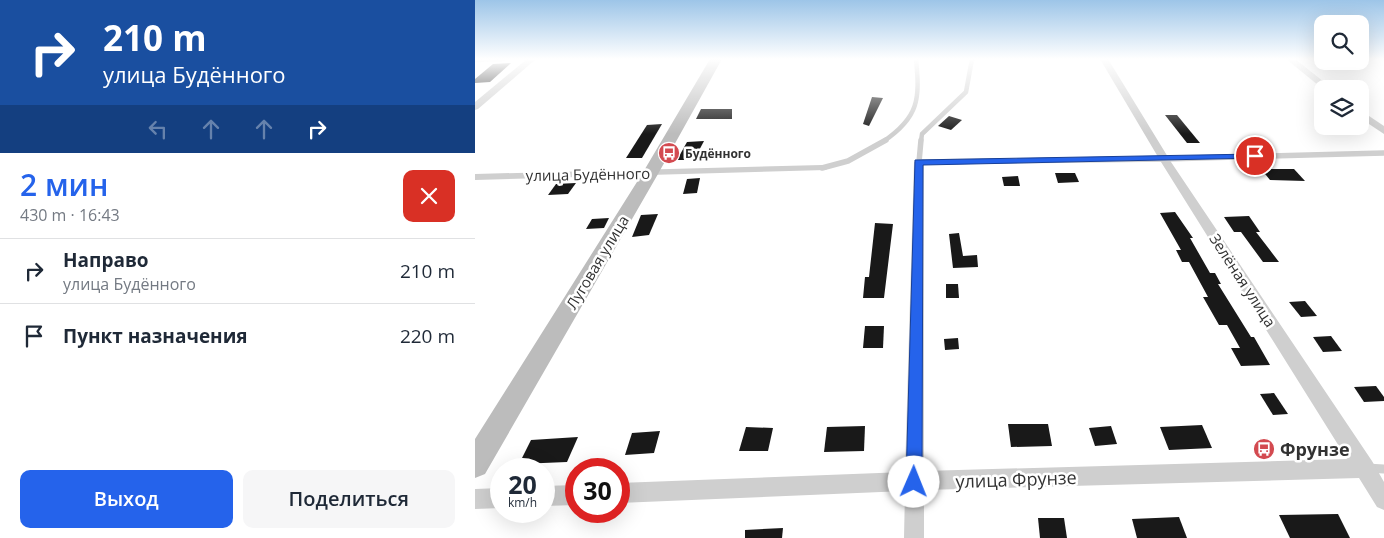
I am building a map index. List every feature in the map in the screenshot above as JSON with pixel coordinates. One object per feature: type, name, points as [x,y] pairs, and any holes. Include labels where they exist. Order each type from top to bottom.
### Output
[{"type":"street","points":[[475,108],[503,84]]},
{"type":"street","name":"Луговая улица","points":[[475,464],[650,174],[702,84]]},
{"type":"street","name":"Зелёная улица","points":[[1119,84],[1165,159],[1384,500]]},
{"type":"street","points":[[1369,120],[1384,131]]},
{"type":"street","points":[[913,538],[919,162]]},
{"type":"street","name":"улица Будённого","points":[[475,177],[650,174],[822,168]]},
{"type":"street","name":"улица Фрунзе","points":[[630,493],[1365,468]]},
{"type":"street","points":[[475,499],[490,498]]},
{"type":"lane","points":[[822,168],[852,160],[881,143],[898,130],[917,104],[917,84]]},
{"type":"lane","points":[[967,84],[966,92],[922,134],[919,162],[1165,159],[1384,153]]},
{"type":"lane","name":"улица Фрунзе","points":[[1365,468],[1384,468]]},
{"type":"building","points":[[872,97],[883,98],[869,126],[863,124]]},
{"type":"building","points":[[701,109],[732,109],[732,119],[696,119]]},
{"type":"building","points":[[1165,115],[1177,115],[1200,143],[1187,143]]},
{"type":"building","points":[[949,116],[962,120],[951,130],[938,126]]},
{"type":"building","points":[[662,124],[642,158],[626,158],[647,125]]},
{"type":"building","points":[[704,141],[694,160],[677,160],[687,142]]},
{"type":"building","points":[[1261,169],[1294,169],[1305,181],[1270,180]]},
{"type":"building","points":[[1055,173],[1075,173],[1079,182],[1058,183]]},
{"type":"building","points":[[1018,176],[1020,186],[1004,186],[1002,177]]},
{"type":"building","points":[[700,178],[697,193],[683,194],[687,179]]},
{"type":"building","points":[[576,183],[568,194],[548,195],[556,184]]},
{"type":"building","points":[[1175,212],[1193,238],[1190,238],[1210,273],[1215,273],[1221,284],[1218,284],[1251,337],[1254,337],[1270,365],[1241,366],[1231,348],[1240,348],[1227,325],[1219,325],[1203,297],[1208,297],[1189,262],[1182,262],[1176,250],[1181,250],[1160,213]]},
{"type":"building","points":[[658,214],[649,235],[632,237],[641,215]]},
{"type":"building","points":[[1249,216],[1260,232],[1256,232],[1279,262],[1263,262],[1241,232],[1234,232],[1224,217]]},
{"type":"building","points":[[609,218],[604,228],[586,229],[592,219]]},
{"type":"building","points":[[875,223],[893,224],[884,298],[863,298],[865,277],[869,277]]},
{"type":"building","points":[[959,233],[963,256],[977,255],[978,267],[953,268],[949,234]]},
{"type":"building","points":[[946,284],[958,284],[959,298],[946,298]]},
{"type":"building","points":[[1305,301],[1317,316],[1301,317],[1289,302]]},
{"type":"building","points":[[865,326],[884,326],[883,348],[863,348]]},
{"type":"building","points":[[1331,336],[1342,351],[1323,352],[1313,337]]},
{"type":"building","points":[[958,338],[959,349],[945,350],[944,339]]},
{"type":"building","points":[[1376,386],[1384,397],[1384,401],[1364,402],[1354,387]]},
{"type":"building","points":[[1274,393],[1288,414],[1273,415],[1260,394]]},
{"type":"building","points":[[1008,424],[1048,424],[1052,446],[1011,447]]},
{"type":"building","points":[[1202,425],[1212,448],[1169,450],[1160,427]]},
{"type":"building","points":[[865,426],[864,451],[824,452],[827,427]]},
{"type":"building","points":[[1111,426],[1117,444],[1095,446],[1089,428]]},
{"type":"building","points":[[746,427],[773,428],[768,451],[739,451]]},
{"type":"building","points":[[660,431],[654,453],[625,455],[632,433]]},
{"type":"building","points":[[578,437],[569,458],[565,458],[565,462],[555,462],[555,458],[522,458],[531,440]]},
{"type":"building","points":[[1338,514],[1350,538],[1290,538],[1279,515]]},
{"type":"building","points":[[1179,517],[1187,538],[1137,538],[1132,519]]},
{"type":"building","points":[[1038,518],[1064,518],[1067,538],[1040,538]]},
{"type":"building","points":[[783,528],[782,538],[745,538],[745,530]]},
{"type":"place","name":"Будённого","points":[[669,153]]},
{"type":"place","name":"Фрунзе","points":[[1264,449]]},
{"type":"route","points":[[914,482],[919,162],[1255,156]]}]
